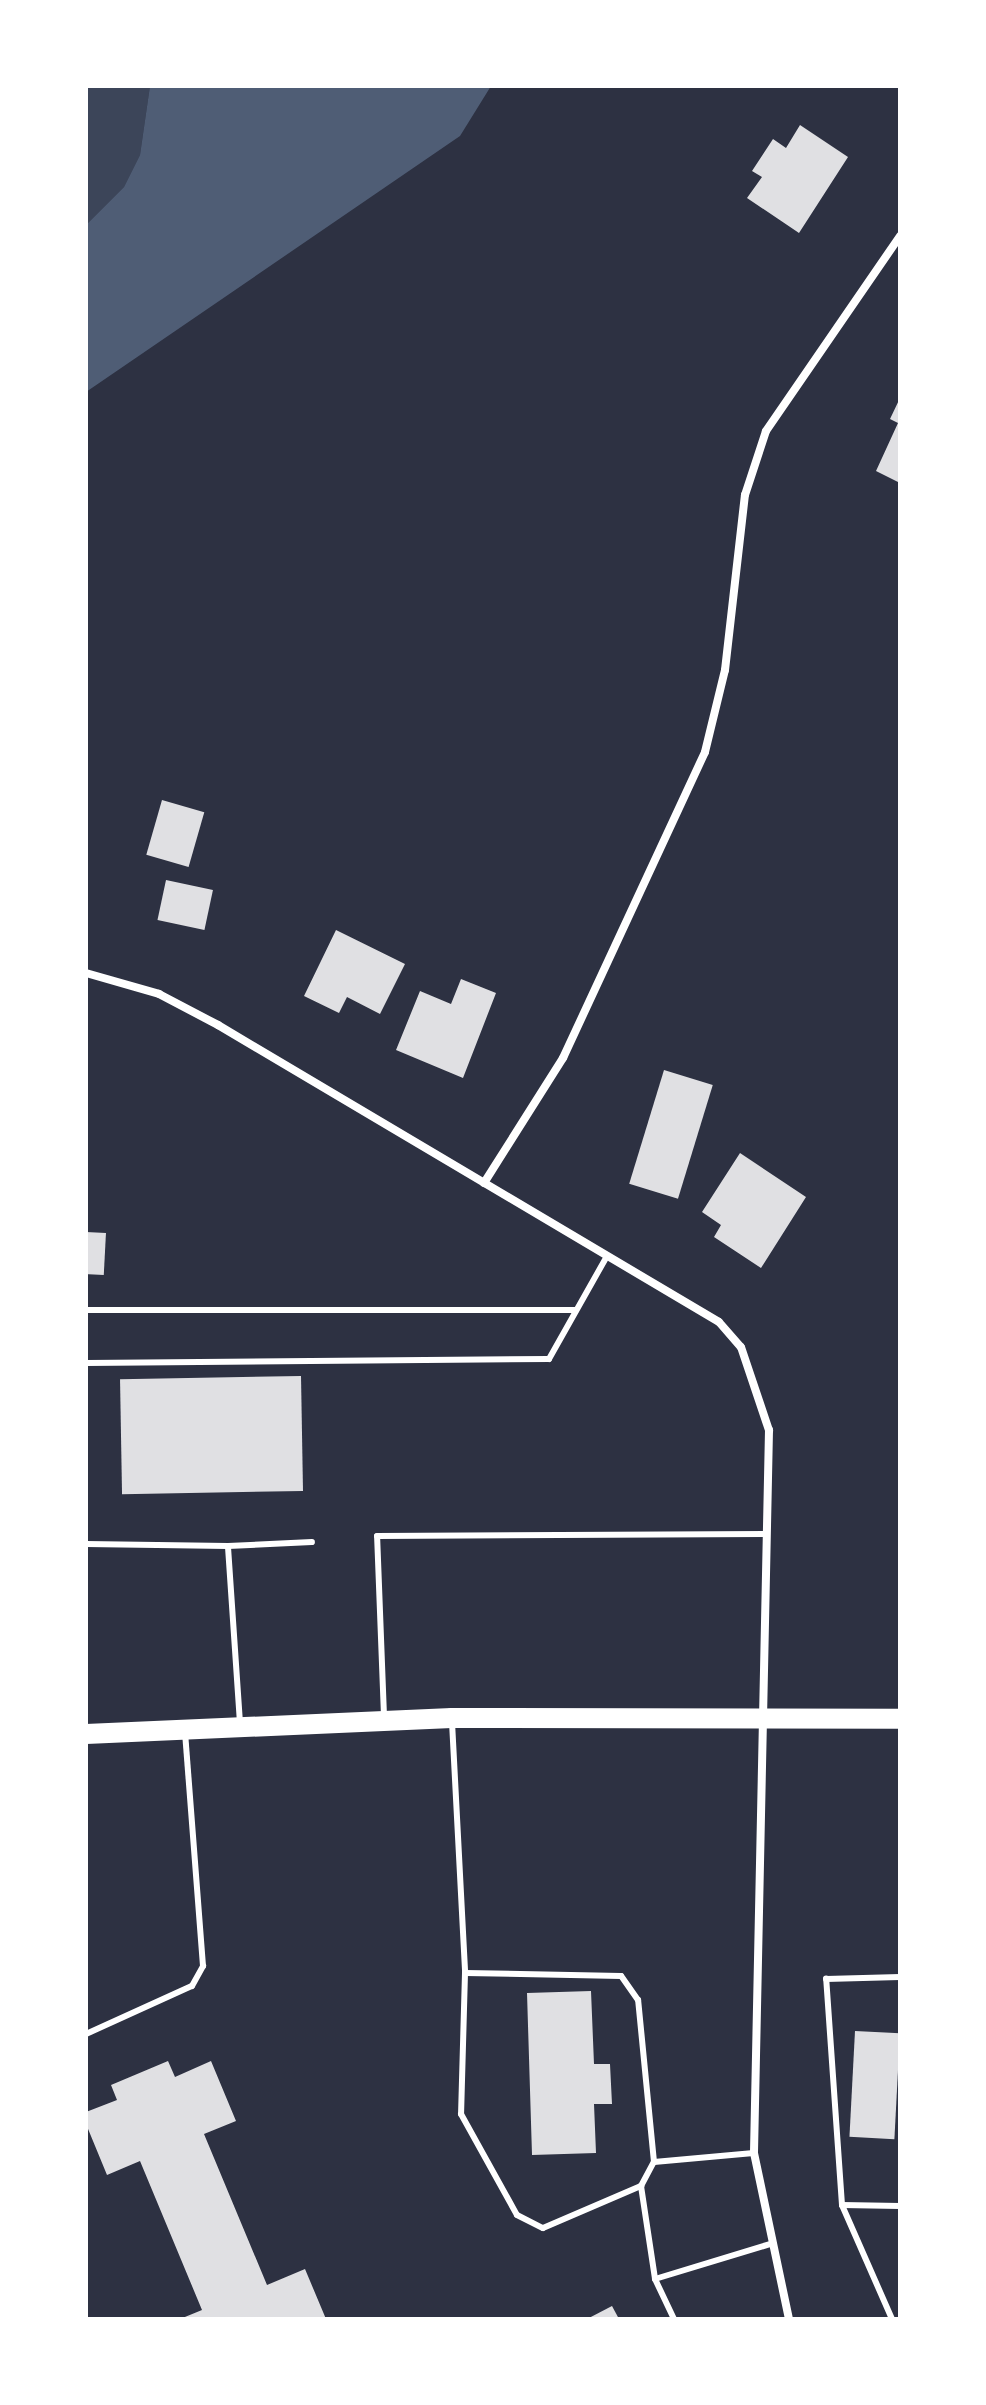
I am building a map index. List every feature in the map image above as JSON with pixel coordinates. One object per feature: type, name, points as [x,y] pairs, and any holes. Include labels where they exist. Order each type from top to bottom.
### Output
[{"type":"main road","points":[[86,1734],[240,1723],[384,1719],[900,1719]]},
{"type":"street","points":[[484,1183],[563,1058],[705,752],[725,670],[745,495],[766,431],[900,236]]},
{"type":"street","points":[[86,973],[159,994],[207,1019],[719,1322],[741,1347],[769,1430],[764,1534],[754,2153],[770,2244],[789,2319]]},
{"type":"lane","points":[[86,1363],[549,1359],[607,1256]]},
{"type":"lane","points":[[86,1310],[576,1310]]},
{"type":"lane","points":[[384,1719],[377,1536],[764,1534]]},
{"type":"lane","points":[[86,1544],[228,1546],[312,1542]]},
{"type":"lane","points":[[228,1546],[240,1723]]},
{"type":"lane","points":[[452,1718],[465,1973],[461,2114],[517,2215],[543,2228],[641,2186]]},
{"type":"lane","points":[[86,2034],[192,1986],[203,1966],[184,1727]]},
{"type":"lane","points":[[465,1973],[621,1976],[638,2000],[654,2162],[641,2186],[655,2279],[674,2319]]},
{"type":"lane","points":[[892,2319],[842,2205],[826,1979],[900,1977]]},
{"type":"lane","points":[[654,2162],[754,2153]]},
{"type":"lane","points":[[842,2205],[900,2206]]},
{"type":"lane","points":[[655,2279],[770,2244]]},
{"type":"shaded area","points":[[86,86],[150,86],[140,155],[124,187],[86,225]]},
{"type":"shaded area","points":[[150,86],[491,86],[460,136],[86,392],[86,225],[124,187],[140,155]]},
{"type":"building","points":[[800,125],[848,157],[799,233],[747,198],[762,177],[752,171],[773,139],[786,148]]},
{"type":"building","points":[[900,398],[900,483],[876,471],[898,423],[890,419]]},
{"type":"building","points":[[162,800],[204,812],[189,867],[146,855]]},
{"type":"building","points":[[166,880],[213,890],[204,930],[157,920]]},
{"type":"building","points":[[336,930],[405,964],[380,1014],[347,997],[339,1013],[304,996]]},
{"type":"building","points":[[461,979],[496,993],[463,1078],[396,1050],[420,991],[451,1004]]},
{"type":"building","points":[[664,1070],[713,1085],[678,1199],[629,1184]]},
{"type":"building","points":[[740,1153],[806,1197],[761,1268],[714,1237],[721,1225],[702,1212]]},
{"type":"building","points":[[86,1232],[106,1233],[104,1275],[86,1274]]},
{"type":"building","points":[[301,1376],[303,1491],[122,1494],[120,1379]]},
{"type":"building","points":[[591,1991],[594,2064],[610,2064],[612,2104],[594,2104],[596,2153],[532,2155],[527,1993]]},
{"type":"building","points":[[855,2031],[900,2033],[894,2139],[849,2137]]},
{"type":"building","points":[[168,2061],[175,2077],[211,2061],[236,2121],[204,2134],[267,2285],[305,2269],[326,2319],[180,2319],[202,2310],[140,2161],[107,2175],[86,2124],[86,2112],[117,2100],[111,2085]]},
{"type":"building","points":[[612,2306],[619,2319],[587,2319]]}]
